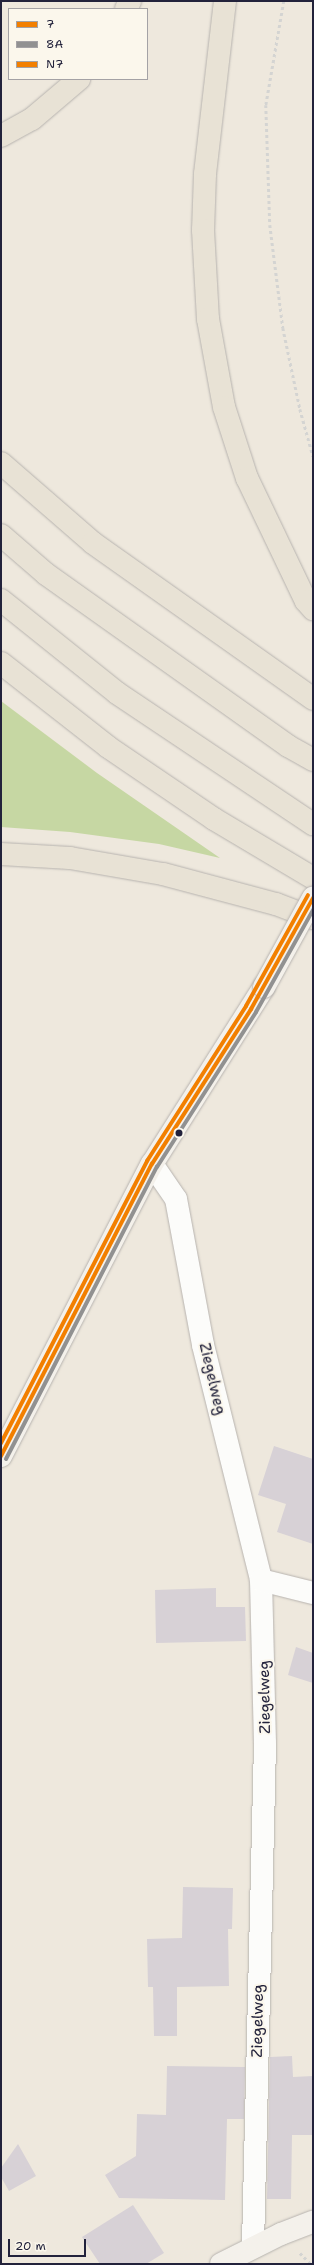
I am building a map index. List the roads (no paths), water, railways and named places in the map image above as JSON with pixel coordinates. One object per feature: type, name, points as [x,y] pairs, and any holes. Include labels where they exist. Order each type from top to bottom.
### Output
[{"type":"highway","points":[[225,1],[204,174],[202,230],[208,319],[224,407],[247,478],[306,601],[313,609]]},
{"type":"highway","points":[[1,136],[32,119],[78,80]]},
{"type":"highway","points":[[1,463],[93,543],[313,699]]},
{"type":"highway","points":[[1,535],[46,574],[288,746],[313,760]]},
{"type":"highway","points":[[1,600],[117,693],[313,824]]},
{"type":"highway","points":[[1,663],[114,751],[214,819],[313,878]]},
{"type":"highway","points":[[1,854],[70,858],[163,874],[276,904],[313,918]]},
{"type":"street","points":[[1,1456],[152,1164],[264,987],[313,898]]},
{"type":"street","name":"Ziegelweg","points":[[152,1164],[176,1199],[203,1345],[261,1580],[265,1667],[265,1744],[254,2247]]},
{"type":"street","points":[[261,1580],[313,1593]]},
{"type":"street","points":[[221,2264],[254,2247],[313,2222]]}]
